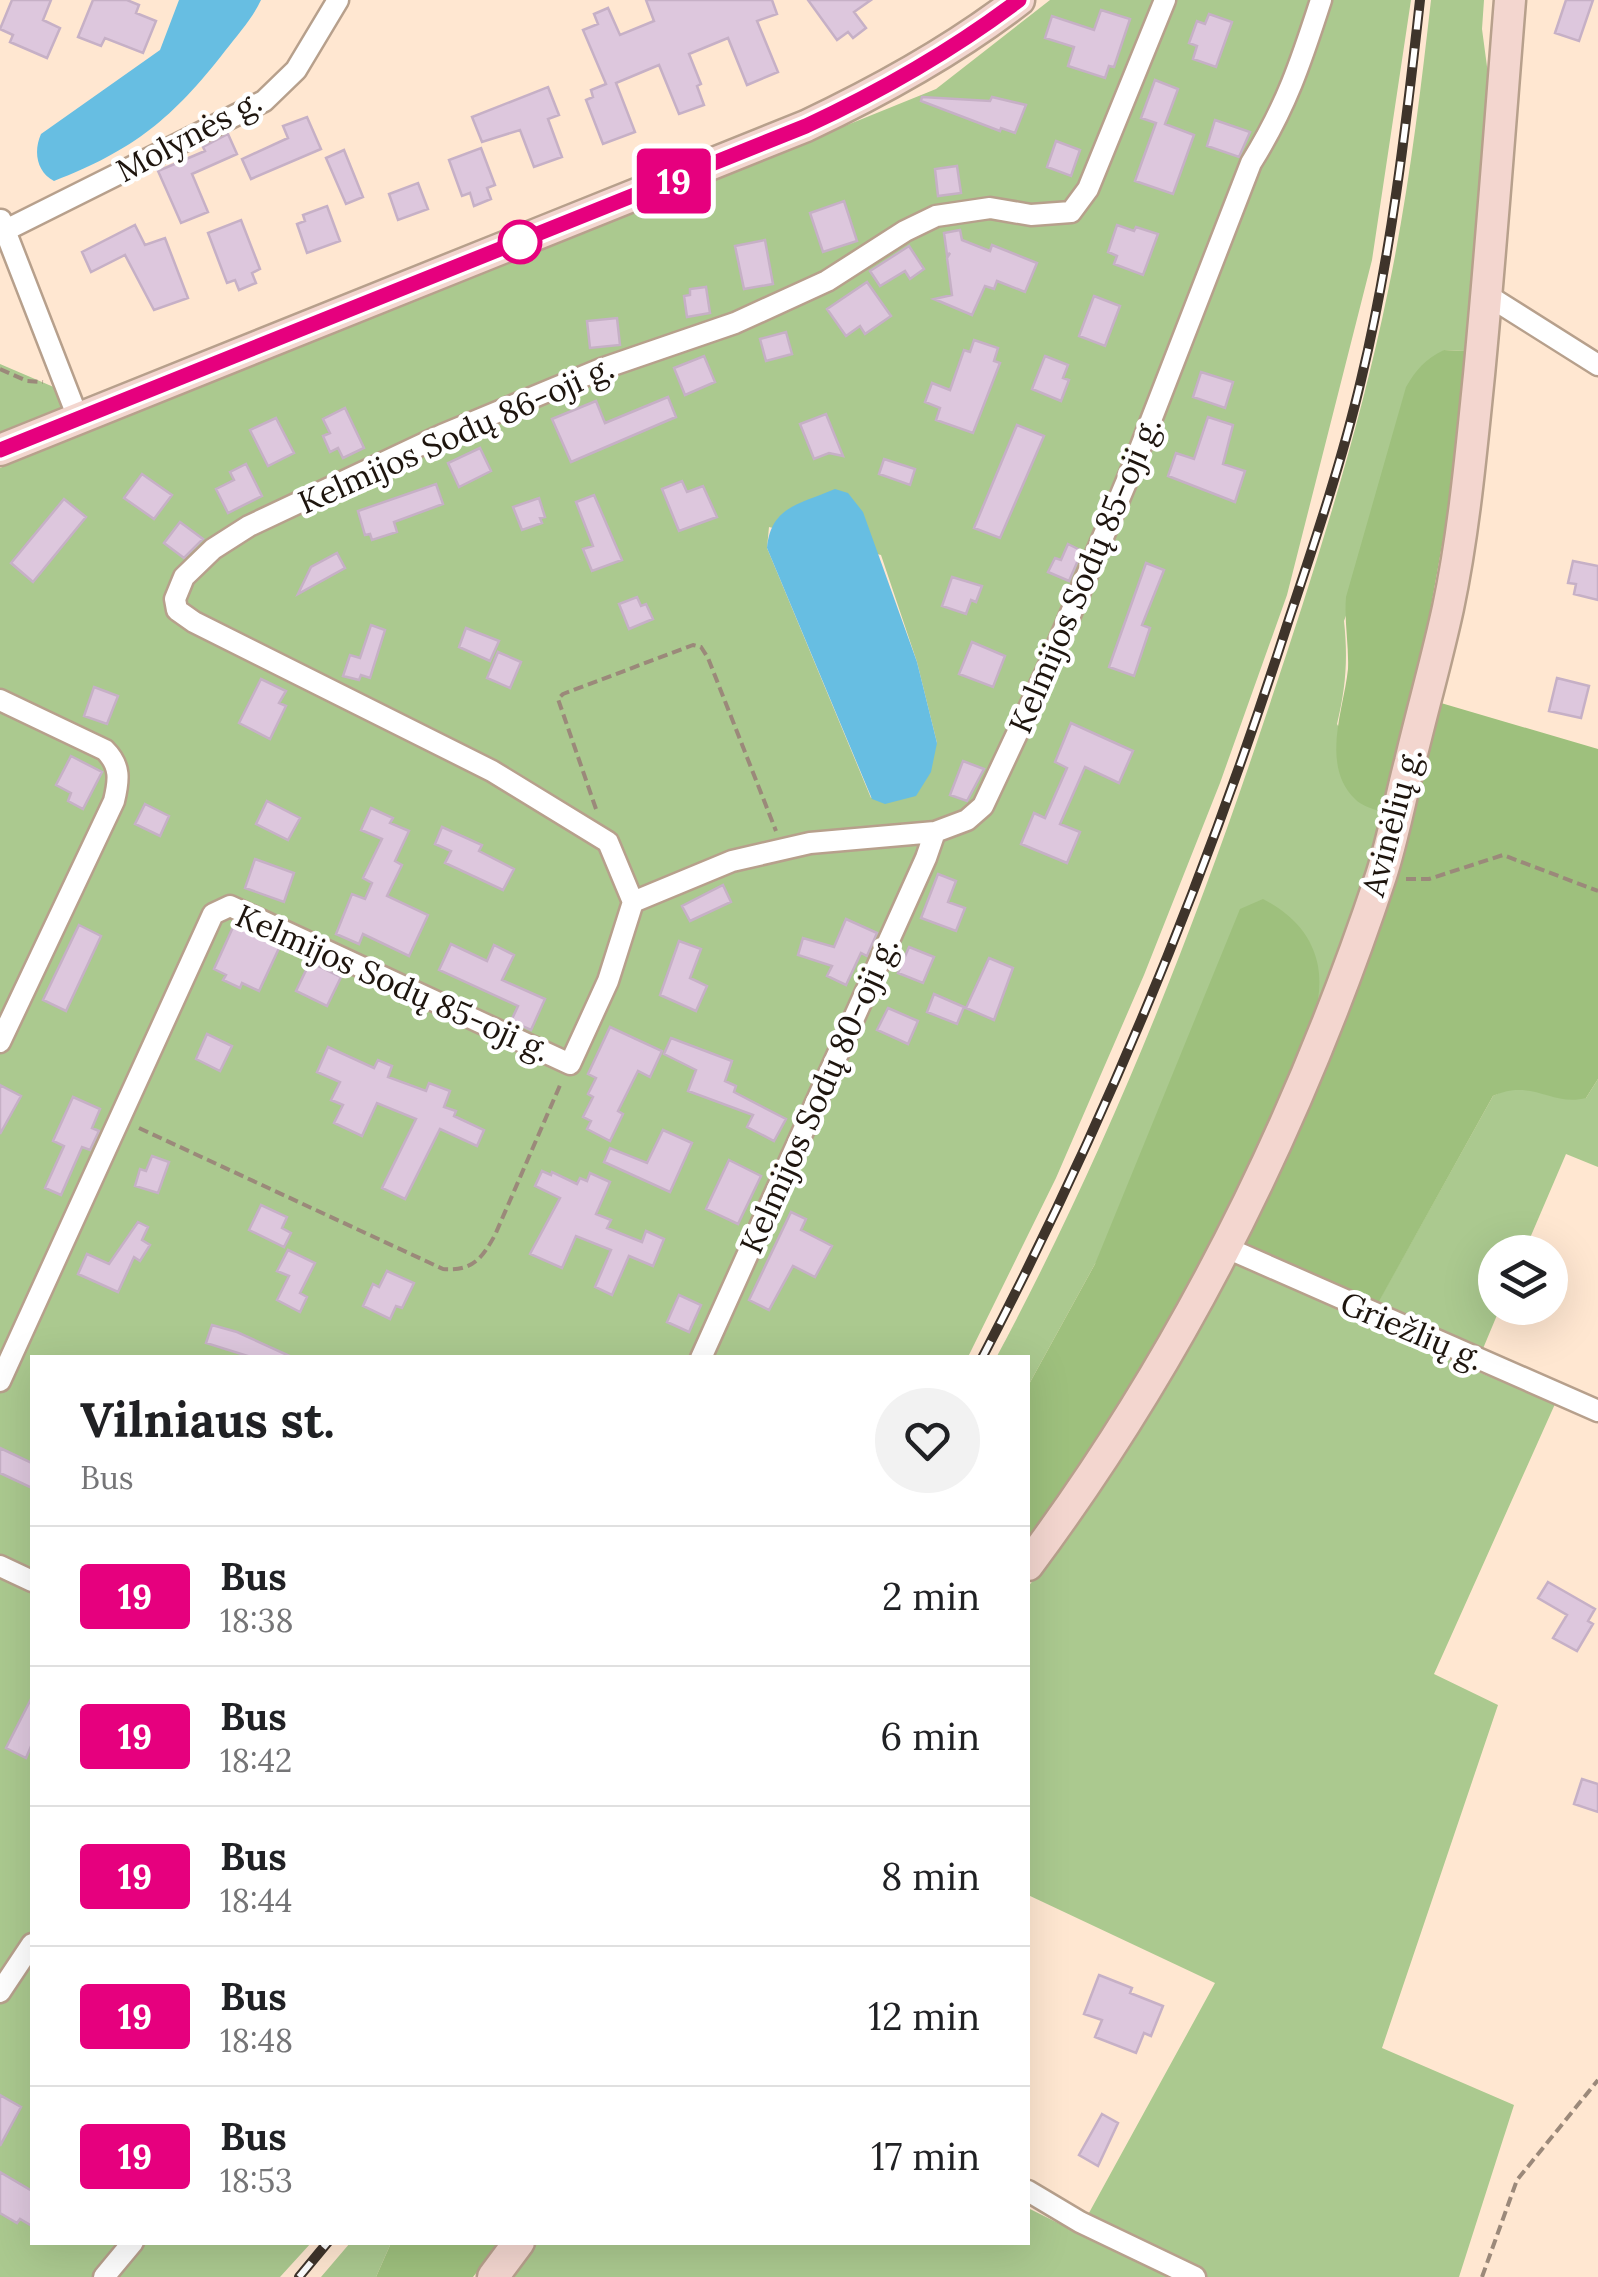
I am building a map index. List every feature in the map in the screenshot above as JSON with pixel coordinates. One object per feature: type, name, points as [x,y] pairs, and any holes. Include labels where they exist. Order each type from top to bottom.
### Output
[{"type":"main road","points":[[0,450],[806,126],[931,60],[1019,0]]},
{"type":"main road","name":"Avinėlių g.","points":[[1030,1562],[1086,1488],[1149,1388],[1227,1248],[1316,1054],[1382,872],[1449,606],[1471,455],[1510,0]]},
{"type":"main road","points":[[493,2277],[517,2245]]},
{"type":"street","name":"Molynės g.","points":[[2,225],[264,101],[296,70],[338,0]]},
{"type":"street","name":"Kelmijos Sodų 86-oji g.","points":[[608,842],[492,771],[194,622],[177,610],[175,599],[184,577],[213,549],[250,526],[442,435],[601,368],[735,323],[812,288],[936,216],[990,208],[1031,215],[1071,212],[1088,189],[1165,0]]},
{"type":"street","name":"Kelmijos Sodų 85-oji g.","points":[[0,1381],[213,914],[230,906],[570,1064],[608,981],[633,902],[732,862],[810,843],[934,832],[967,820],[983,806],[1136,459],[1251,163],[1279,118],[1300,70],[1322,0]]},
{"type":"street","points":[[2,225],[78,418]]},
{"type":"street","points":[[1487,295],[1598,365]]},
{"type":"street","points":[[0,700],[104,750],[114,759],[118,783],[114,801],[0,1042]]},
{"type":"street","name":"Kelmijos Sodų 80-oji g.","points":[[702,1355],[914,885],[934,832]]},
{"type":"street","points":[[608,842],[633,902]]},
{"type":"street","name":"Griežlių g.","points":[[1227,1248],[1598,1410]]},
{"type":"street","points":[[0,1566],[30,1580]]},
{"type":"street","points":[[0,1992],[30,1947]]},
{"type":"street","points":[[1030,2192],[1080,2222],[1195,2277]]},
{"type":"street","points":[[104,2277],[131,2245]]},
{"type":"path","points":[[0,369],[27,381],[61,377]]},
{"type":"path","points":[[608,842],[558,700],[563,694],[693,645],[700,647],[708,658],[783,849]]},
{"type":"path","points":[[1382,872],[1415,881],[1429,879],[1502,854],[1598,891]]},
{"type":"path","points":[[121,1119],[443,1269],[456,1270],[471,1267],[494,1236],[570,1064]]},
{"type":"path","points":[[1482,2277],[1517,2180],[1598,2080]]},
{"type":"green space","points":[[1050,0],[1411,0],[1372,260],[1287,595],[1220,783],[1144,975],[1056,1178],[969,1355],[30,1355],[30,2245],[309,2245],[280,2277],[0,2277],[0,468],[936,89]],"holes":[[[769,527],[881,555],[917,662],[937,743],[871,798],[767,548]]]},
{"type":"green space","points":[[1431,0],[1484,0],[1482,29],[1490,89],[1466,351],[1444,350],[1344,621],[1345,672],[1337,724],[1383,813],[1356,909],[1318,1009],[1095,1264],[1030,1382],[1030,1355],[998,1355],[1072,1206],[1141,1051],[1260,733],[1331,514],[1362,403],[1395,255]]},
{"type":"green space","points":[[1444,350],[1466,351],[1446,523],[1425,640],[1383,813],[1355,799],[1344,785],[1336,753],[1348,669],[1346,597],[1406,387],[1431,357]]},
{"type":"green space","points":[[0,364],[84,400],[0,434]]},
{"type":"green space","points":[[1441,703],[1598,749],[1598,1079],[1586,1098],[1574,1100],[1519,1090],[1493,1096],[1377,1305],[1243,1245],[1318,1087],[1355,993],[1401,849]]},
{"type":"green space","points":[[1263,899],[1298,926],[1311,944],[1319,983],[1309,1033],[1255,1155],[1167,1328],[1101,1439],[1030,1542],[1030,1382],[1095,1264],[1240,909]]},
{"type":"green space","points":[[1598,1079],[1598,1167],[1566,1154],[1531,1235],[1478,1235],[1478,1325],[1493,1325],[1474,1370],[1555,1404],[1434,1674],[1498,1705],[1382,2048],[1514,2105],[1459,2277],[507,2277],[531,2245],[1030,2245],[1030,2209],[1078,2233],[1215,1983],[1030,1896],[1030,1584],[1056,1549],[1243,1245],[1377,1304],[1493,1096],[1511,1087],[1586,1098]]},
{"type":"green space","points":[[348,2245],[390,2245],[376,2277],[321,2277]]},
{"type":"green space","points":[[391,2245],[498,2245],[473,2277],[376,2277]]},
{"type":"water","points":[[179,0],[261,0],[206,75],[150,130],[82,169],[54,181],[48,177],[38,161],[41,134],[160,50]]},
{"type":"water","points":[[835,489],[848,493],[863,512],[917,662],[937,743],[931,772],[916,796],[885,804],[872,799],[767,548],[774,523],[789,508]]},
{"type":"building","points":[[12,0],[51,0],[43,20],[60,28],[47,58],[10,42],[13,35],[0,29]]},
{"type":"building","points":[[93,0],[127,0],[139,5],[136,13],[156,21],[143,53],[105,38],[101,46],[78,37]]},
{"type":"building","points":[[646,0],[772,0],[777,14],[757,21],[778,72],[747,85],[728,38],[689,54],[701,84],[697,86],[704,105],[679,114],[659,65],[616,83],[635,132],[603,144],[586,100],[593,97],[591,90],[606,84],[583,30],[598,24],[594,14],[608,8],[620,35],[654,21]]},
{"type":"building","points":[[808,0],[871,0],[854,12],[866,28],[853,38],[848,32],[837,40]]},
{"type":"building","points":[[1566,0],[1593,0],[1579,41],[1555,33]]},
{"type":"building","points":[[1101,10],[1130,19],[1114,67],[1109,66],[1105,78],[1068,66],[1074,47],[1045,38],[1052,16],[1094,30]]},
{"type":"building","points":[[1209,14],[1232,22],[1216,67],[1193,59],[1197,46],[1189,43],[1197,21],[1205,24]]},
{"type":"building","points":[[1155,80],[1178,89],[1165,124],[1194,135],[1173,194],[1135,181],[1156,123],[1141,118]]},
{"type":"building","points":[[548,87],[559,115],[548,119],[562,157],[534,167],[520,130],[482,142],[472,117]]},
{"type":"building","points":[[922,97],[990,101],[992,97],[1026,105],[1015,133],[921,101]]},
{"type":"building","points":[[307,117],[321,149],[251,179],[242,159],[288,138],[283,126]]},
{"type":"building","points":[[1215,120],[1250,132],[1239,157],[1207,146]]},
{"type":"building","points":[[228,134],[237,154],[192,174],[208,212],[181,223],[158,171],[205,151],[203,147]]},
{"type":"building","points":[[1056,141],[1080,150],[1071,176],[1047,167]]},
{"type":"building","points":[[481,148],[495,185],[487,188],[491,199],[474,206],[470,193],[462,196],[449,160]]},
{"type":"building","points":[[344,150],[363,197],[346,204],[326,158]]},
{"type":"building","points":[[957,166],[961,193],[938,196],[935,169]]},
{"type":"building","points":[[418,183],[428,209],[398,220],[389,194]]},
{"type":"building","points":[[844,201],[857,241],[823,252],[810,213]]},
{"type":"building","points":[[327,206],[340,241],[307,253],[297,224],[305,221],[303,215]]},
{"type":"building","points":[[241,220],[260,269],[252,273],[256,283],[239,290],[235,280],[227,283],[208,233]]},
{"type":"building","points":[[135,225],[145,245],[165,238],[188,298],[154,310],[125,255],[91,272],[82,252]]},
{"type":"building","points":[[1117,225],[1158,234],[1143,275],[1114,264],[1117,256],[1108,252]]},
{"type":"building","points":[[960,230],[962,240],[990,251],[992,245],[1037,263],[1025,292],[997,281],[994,289],[985,286],[972,315],[934,299],[952,295],[947,258],[950,253],[947,255],[944,233]]},
{"type":"building","points":[[765,240],[773,284],[744,289],[735,246]]},
{"type":"building","points":[[909,246],[924,269],[910,279],[905,271],[880,286],[870,271]]},
{"type":"building","points":[[867,282],[891,316],[865,334],[860,326],[846,336],[827,309]]},
{"type":"building","points":[[706,287],[710,313],[687,317],[684,296],[690,295],[690,289]]},
{"type":"building","points":[[1094,296],[1120,306],[1105,346],[1079,336]]},
{"type":"building","points":[[617,318],[620,345],[590,348],[587,321]]},
{"type":"building","points":[[786,332],[792,354],[766,361],[760,339]]},
{"type":"building","points":[[974,340],[998,348],[994,361],[1000,363],[973,433],[936,420],[940,408],[925,402],[932,383],[950,390],[964,350],[970,352]]},
{"type":"building","points":[[704,356],[715,382],[685,395],[674,368]]},
{"type":"building","points":[[1045,356],[1068,365],[1063,378],[1069,380],[1061,401],[1032,389]]},
{"type":"building","points":[[1201,372],[1233,382],[1225,408],[1193,397]]},
{"type":"building","points":[[668,397],[676,417],[571,462],[552,419],[596,401],[605,423]]},
{"type":"building","points":[[345,408],[364,448],[343,458],[338,448],[330,452],[323,436],[330,433],[323,419]]},
{"type":"building","points":[[826,414],[843,456],[829,453],[814,459],[800,424]]},
{"type":"building","points":[[1208,417],[1233,425],[1223,464],[1245,471],[1235,502],[1168,476],[1176,453],[1194,459]]},
{"type":"building","points":[[276,418],[294,453],[268,466],[250,430]]},
{"type":"building","points":[[1017,425],[1044,436],[1000,538],[974,528]]},
{"type":"building","points":[[480,448],[491,471],[459,487],[448,463]]},
{"type":"building","points":[[884,459],[915,469],[910,485],[879,474]]},
{"type":"building","points":[[246,464],[262,496],[228,513],[216,489],[234,480],[230,472]]},
{"type":"building","points":[[142,474],[172,495],[154,519],[124,498]]},
{"type":"building","points":[[682,481],[687,492],[703,486],[717,517],[679,531],[662,489]]},
{"type":"building","points":[[436,484],[443,504],[394,522],[397,532],[372,540],[370,534],[365,535],[358,511]]},
{"type":"building","points":[[594,495],[622,560],[592,571],[583,549],[593,546],[576,502]]},
{"type":"building","points":[[539,498],[545,517],[540,518],[542,523],[522,530],[513,507]]},
{"type":"building","points":[[64,499],[86,517],[33,582],[11,563]]},
{"type":"building","points":[[180,522],[203,539],[184,558],[164,543]]},
{"type":"building","points":[[1068,544],[1082,551],[1069,581],[1048,572],[1055,558],[1061,560]]},
{"type":"building","points":[[337,553],[345,568],[298,594],[311,567]]},
{"type":"building","points":[[1573,561],[1598,566],[1598,600],[1574,594],[1576,584],[1568,583]]},
{"type":"building","points":[[1146,563],[1164,570],[1142,625],[1150,628],[1134,676],[1109,667]]},
{"type":"building","points":[[952,577],[982,586],[966,614],[942,606]]},
{"type":"building","points":[[637,597],[641,606],[646,604],[653,619],[629,629],[619,604]]},
{"type":"building","points":[[371,625],[385,630],[370,678],[343,676],[350,655],[360,658]]},
{"type":"building","points":[[466,628],[499,641],[490,661],[459,647]]},
{"type":"building","points":[[972,642],[1005,656],[993,687],[959,674]]},
{"type":"building","points":[[498,652],[521,662],[510,688],[487,678]]},
{"type":"building","points":[[1557,678],[1589,686],[1581,718],[1549,711]]},
{"type":"building","points":[[261,679],[286,691],[279,703],[286,706],[270,739],[239,723]]},
{"type":"building","points":[[94,687],[118,696],[107,724],[84,716]]},
{"type":"building","points":[[1071,723],[1133,751],[1119,783],[1085,767],[1060,824],[1080,832],[1067,863],[1021,844],[1034,813],[1045,818],[1067,768],[1055,762]]},
{"type":"building","points":[[71,756],[102,772],[83,809],[68,801],[71,793],[56,785]]},
{"type":"building","points":[[963,761],[984,769],[967,801],[950,795]]},
{"type":"building","points":[[267,801],[300,818],[288,840],[256,824]]},
{"type":"building","points":[[145,804],[169,816],[160,836],[135,824]]},
{"type":"building","points":[[371,808],[409,831],[395,861],[402,865],[387,896],[428,915],[409,956],[363,934],[359,944],[336,934],[352,894],[365,899],[372,883],[363,878],[382,839],[361,830]]},
{"type":"building","points":[[442,827],[482,845],[479,851],[514,869],[503,890],[445,863],[451,851],[435,844]]},
{"type":"building","points":[[255,859],[294,873],[284,902],[245,888]]},
{"type":"building","points":[[938,874],[956,881],[948,902],[965,908],[956,931],[921,918]]},
{"type":"building","points":[[723,885],[731,902],[690,921],[682,906]]},
{"type":"building","points":[[846,919],[877,933],[867,956],[861,953],[846,985],[827,976],[832,966],[798,955],[803,938],[834,947]]},
{"type":"building","points":[[79,925],[101,936],[66,1011],[43,1000]]},
{"type":"building","points":[[234,925],[280,946],[259,991],[223,980],[226,975],[214,969]]},
{"type":"building","points":[[679,941],[701,949],[690,978],[707,986],[696,1011],[660,995]]},
{"type":"building","points":[[451,944],[487,961],[494,945],[514,955],[502,980],[545,999],[531,1030],[511,1021],[518,1006],[439,970]]},
{"type":"building","points":[[909,947],[934,957],[923,983],[898,973]]},
{"type":"building","points":[[989,958],[1013,968],[994,1020],[966,1008]]},
{"type":"building","points":[[310,962],[341,977],[327,1006],[296,991]]},
{"type":"building","points":[[934,994],[964,1007],[957,1024],[927,1012]]},
{"type":"building","points":[[888,1008],[918,1021],[908,1044],[877,1030]]},
{"type":"building","points":[[610,1027],[662,1051],[650,1077],[638,1071],[618,1111],[623,1114],[610,1141],[587,1129],[591,1121],[583,1117],[593,1097],[588,1094],[596,1078],[588,1074]]},
{"type":"building","points":[[207,1034],[232,1046],[220,1071],[196,1059]]},
{"type":"building","points":[[671,1038],[732,1061],[725,1081],[736,1086],[734,1092],[786,1119],[774,1141],[747,1127],[753,1115],[688,1091],[696,1070],[664,1054]]},
{"type":"building","points":[[328,1047],[374,1068],[378,1060],[392,1066],[388,1077],[426,1091],[429,1083],[450,1091],[444,1107],[484,1130],[477,1146],[440,1129],[405,1199],[382,1188],[416,1119],[377,1103],[362,1136],[334,1123],[343,1105],[331,1100],[340,1082],[317,1072]]},
{"type":"building","points":[[0,1085],[21,1096],[0,1134]]},
{"type":"building","points":[[73,1097],[100,1109],[92,1128],[99,1131],[90,1150],[82,1147],[61,1195],[45,1188],[64,1146],[53,1141]]},
{"type":"building","points":[[663,1130],[692,1143],[670,1192],[604,1162],[610,1148],[647,1163]]},
{"type":"building","points":[[152,1156],[169,1162],[158,1193],[135,1186],[140,1169],[146,1171]]},
{"type":"building","points":[[729,1160],[761,1176],[738,1224],[706,1209]]},
{"type":"building","points":[[542,1171],[577,1184],[580,1178],[587,1181],[590,1173],[610,1182],[596,1214],[611,1220],[607,1228],[642,1242],[646,1231],[664,1239],[653,1266],[629,1256],[612,1295],[595,1287],[611,1250],[576,1236],[562,1268],[530,1254],[560,1198],[535,1186]]},
{"type":"building","points":[[261,1205],[287,1217],[282,1228],[291,1233],[284,1247],[249,1230]]},
{"type":"building","points":[[791,1212],[806,1219],[801,1230],[832,1246],[815,1277],[793,1266],[769,1310],[749,1300]]},
{"type":"building","points":[[138,1222],[148,1227],[142,1240],[150,1245],[140,1261],[134,1257],[118,1292],[78,1274],[87,1254],[109,1264]]},
{"type":"building","points":[[288,1250],[315,1263],[300,1293],[307,1297],[300,1312],[277,1300],[289,1276],[277,1271]]},
{"type":"building","points":[[387,1271],[414,1283],[402,1308],[396,1306],[390,1319],[363,1306],[373,1284],[379,1287]]},
{"type":"building","points":[[679,1295],[701,1305],[689,1332],[667,1322]]},
{"type":"building","points":[[212,1325],[287,1355],[244,1355],[206,1343]]},
{"type":"building","points":[[0,1448],[30,1462],[30,1487],[0,1473]]},
{"type":"building","points":[[1548,1582],[1595,1609],[1588,1621],[1593,1624],[1577,1651],[1553,1638],[1567,1615],[1538,1598]]},
{"type":"building","points":[[30,1701],[30,1749],[26,1758],[6,1748]]},
{"type":"building","points":[[1582,1779],[1598,1784],[1598,1812],[1574,1804]]},
{"type":"building","points":[[1099,1975],[1163,2006],[1151,2036],[1144,2033],[1136,2053],[1095,2037],[1102,2020],[1084,2014]]},
{"type":"building","points":[[0,2095],[21,2107],[0,2146]]},
{"type":"building","points":[[1102,2114],[1118,2123],[1098,2166],[1079,2155]]},
{"type":"building","points":[[0,2172],[30,2190],[30,2225],[20,2219],[17,2223],[0,2213]]},
{"type":"railway","points":[[984,1355],[1071,1178],[1152,995],[1258,714],[1318,530],[1372,333],[1403,143],[1420,0]]},
{"type":"railway","points":[[299,2277],[326,2245]]},
{"type":"bus line","name":"19","points":[[0,450],[806,126],[931,60],[1019,0]]}]
